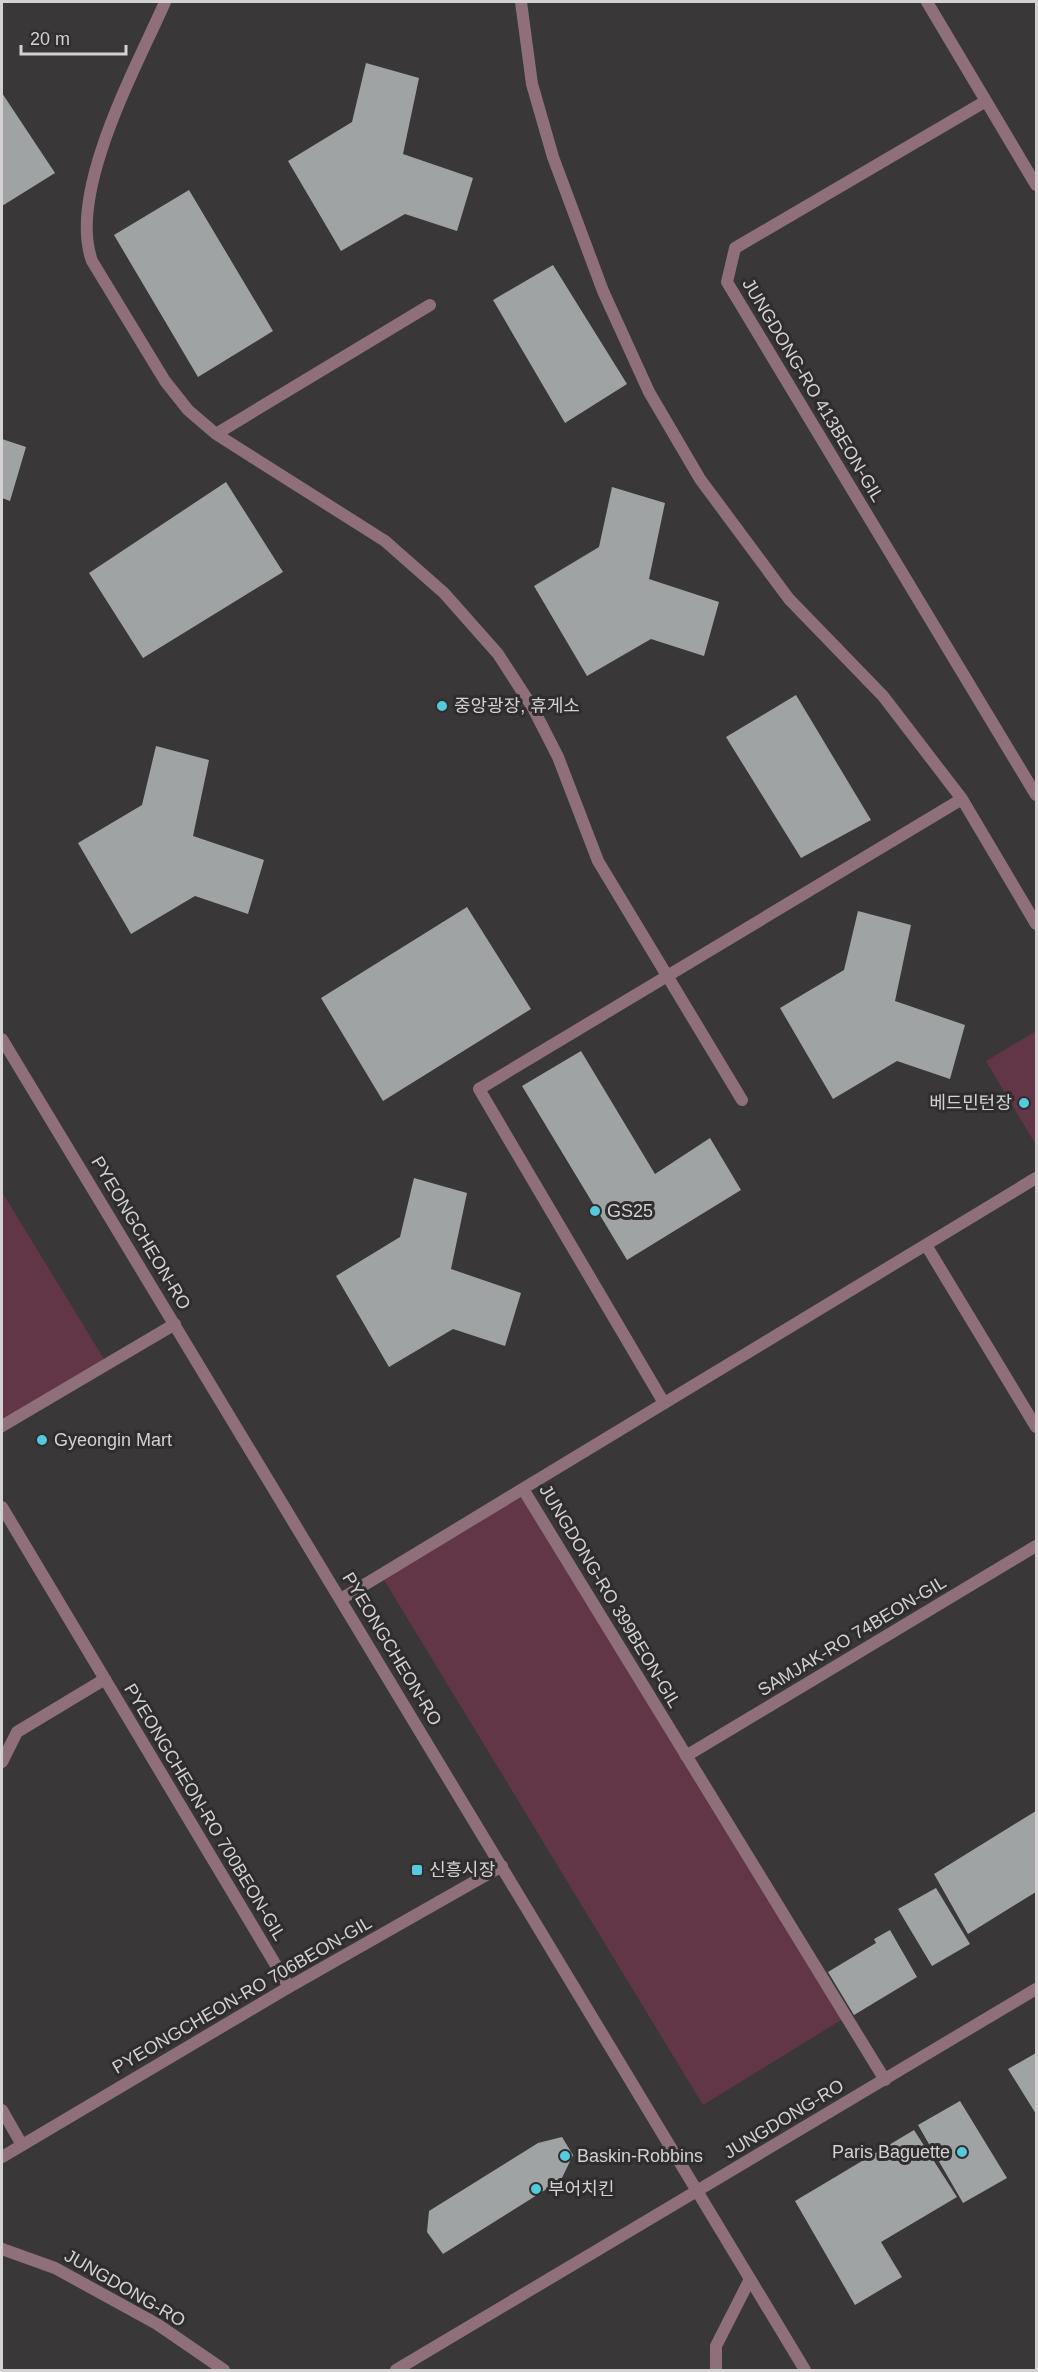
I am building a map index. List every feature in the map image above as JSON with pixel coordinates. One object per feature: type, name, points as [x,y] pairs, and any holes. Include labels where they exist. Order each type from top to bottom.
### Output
[{"type":"street","points":[[165,2],[98,161],[86,213],[87,246],[92,261],[165,381],[188,410],[216,434],[385,541],[444,594],[498,654],[533,708],[558,757],[598,861],[742,1100]]},
{"type":"street","points":[[521,2],[532,84],[553,157],[603,291],[649,392],[700,478],[789,599],[883,696],[962,799],[1036,924]]},
{"type":"street","points":[[927,2],[1036,185]]},
{"type":"street","name":"JUNGDONG-RO 413BEON-GIL","points":[[986,100],[735,248],[727,282],[1036,795]]},
{"type":"street","points":[[216,434],[430,305]]},
{"type":"street","points":[[664,1403],[479,1089],[962,799]]},
{"type":"street","name":"PYEONGCHEON-RO","points":[[2,1039],[805,2370]]},
{"type":"street","name":"JUNGDONG-RO 399BEON-GIL","points":[[885,2080],[523,1489],[1036,1178]]},
{"type":"street","points":[[926,1245],[1036,1427]]},
{"type":"street","points":[[2,1426],[175,1324]]},
{"type":"street","points":[[341,1599],[523,1489]]},
{"type":"street","points":[[2,1507],[105,1679]]},
{"type":"street","name":"SAMJAK-RO 74BEON-GIL","points":[[686,1756],[1036,1546]]},
{"type":"street","name":"PYEONGCHEON-RO 700BEON-GIL","points":[[2,1762],[17,1732],[105,1679],[289,1987]]},
{"type":"street","name":"PYEONGCHEON-RO 706BEON-GIL","points":[[2,2157],[289,1987],[502,1866]]},
{"type":"street","name":"JUNGDONG-RO","points":[[396,2370],[1036,1989]]},
{"type":"street","points":[[2,2110],[22,2145]]},
{"type":"street","name":"JUNGDONG-RO","points":[[2,2249],[55,2268],[157,2324],[224,2370]]},
{"type":"street","points":[[716,2370],[716,2346],[750,2278]]},
{"type":"shaded area","name":"베드민턴장","points":[[1036,1031],[1036,1145],[986,1061]]},
{"type":"shaded area","points":[[2,1192],[107,1364],[2,1426]]},
{"type":"shaded area","points":[[523,1489],[846,2017],[703,2105],[381,1575]]},
{"type":"building","points":[[366,63],[419,78],[403,154],[473,178],[457,231],[405,214],[341,251],[288,161],[352,122]]},
{"type":"building","points":[[2,93],[55,173],[2,206]]},
{"type":"building","points":[[189,190],[273,331],[198,377],[114,235]]},
{"type":"building","points":[[553,265],[627,384],[565,423],[493,300]]},
{"type":"building","points":[[2,439],[26,447],[10,501],[2,498]]},
{"type":"building","points":[[226,482],[283,572],[143,658],[89,573]]},
{"type":"building","points":[[612,487],[665,503],[649,579],[719,602],[704,656],[651,639],[587,676],[534,586],[599,547]]},
{"type":"building","points":[[796,695],[871,820],[801,858],[726,737]]},
{"type":"building","points":[[156,746],[209,760],[193,836],[264,860],[248,914],[195,896],[131,934],[78,843],[142,805]]},
{"type":"building","points":[[467,907],[531,1009],[383,1101],[321,998]]},
{"type":"building","points":[[858,911],[911,925],[895,1001],[965,1025],[950,1079],[897,1061],[833,1099],[780,1008],[844,970]]},
{"type":"building","points":[[581,1051],[655,1174],[710,1138],[741,1190],[627,1260],[522,1086]]},
{"type":"building","points":[[414,1178],[467,1193],[451,1269],[521,1293],[505,1346],[453,1329],[389,1367],[336,1276],[400,1237]]},
{"type":"building","points":[[1036,1811],[1036,1892],[968,1934],[934,1874]]},
{"type":"building","points":[[936,1888],[970,1944],[932,1966],[898,1909]]},
{"type":"building","points":[[890,1930],[917,1977],[854,2015],[828,1972],[876,1943],[874,1939]]},
{"type":"building","points":[[1036,2053],[1036,2114],[1008,2069]]},
{"type":"building","name":"Paris Baguette","points":[[960,2101],[1007,2178],[963,2203],[918,2125]]},
{"type":"building","points":[[914,2130],[957,2197],[881,2242],[902,2277],[855,2305],[795,2201]]},
{"type":"building","points":[[562,2137],[573,2155],[561,2180],[443,2254],[427,2232],[429,2211],[538,2143]]},
{"type":"place","name":"중앙광장, 휴게소","points":[[442,706]]},
{"type":"place","name":"베드민턴장","points":[[1024,1103]]},
{"type":"place","name":"GS25","points":[[595,1211]]},
{"type":"place","name":"Gyeongin Mart","points":[[42,1440]]},
{"type":"place","name":"신흥시장","points":[[417,1870]]},
{"type":"place","name":"Paris Baguette","points":[[962,2152]]},
{"type":"place","name":"Baskin-Robbins","points":[[565,2156]]},
{"type":"place","name":"부어치킨","points":[[536,2189]]}]
